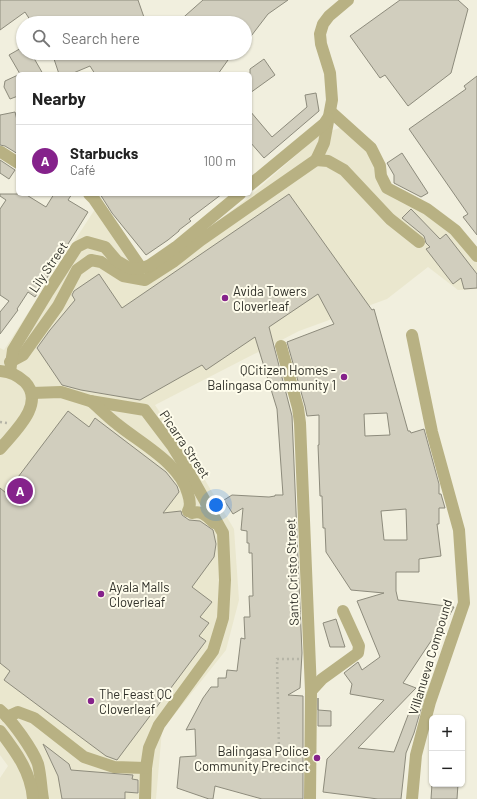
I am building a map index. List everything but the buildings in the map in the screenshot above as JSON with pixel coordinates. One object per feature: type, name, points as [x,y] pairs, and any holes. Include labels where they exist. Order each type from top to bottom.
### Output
[{"type":"street","points":[[0,448],[26,419],[31,406],[32,393],[28,385],[7,368],[23,355],[58,306],[77,270],[83,264],[91,260],[101,262],[123,276],[145,280],[173,262],[208,235],[316,160],[324,143],[332,100],[332,88],[320,34],[323,24],[329,16],[348,0]]},
{"type":"street","points":[[252,184],[324,124],[330,114]]},
{"type":"street","points":[[330,114],[371,148],[380,166],[381,176],[387,188],[427,209],[455,230],[477,256]]},
{"type":"street","points":[[1,152],[16,163]]},
{"type":"street","points":[[316,160],[328,161],[344,170],[390,220],[419,242]]},
{"type":"street","points":[[91,196],[141,268],[150,265],[176,247],[238,196]]},
{"type":"street","name":"Lily Street","points":[[7,368],[12,350],[77,247],[87,242],[105,247],[117,261],[129,268],[141,268]]},
{"type":"street","name":"Villanueva Compound","points":[[412,335],[432,432],[459,530],[464,603],[430,702],[416,755],[412,799]]},
{"type":"street","name":"Santo Cristo Street","points":[[281,346],[298,408],[300,423],[311,691],[310,799]]},
{"type":"street","name":"Picarra Street","points":[[32,393],[61,392],[90,401],[145,410],[173,447],[223,534],[225,580],[223,618],[213,651],[159,725],[149,748],[146,768],[146,799]]},
{"type":"street","points":[[90,401],[117,424],[162,458],[177,472],[185,486],[189,498],[190,506],[187,512],[198,511],[203,513],[223,534]]},
{"type":"street","points":[[162,458],[173,447]]},
{"type":"street","points":[[311,691],[322,679],[358,653],[359,646],[343,611]]},
{"type":"street","points":[[4,713],[18,712],[34,718],[84,757],[114,767],[146,768]]},
{"type":"street","points":[[4,713],[26,743],[37,763],[43,799]]},
{"type":"street","points":[[0,731],[14,749],[28,772],[33,799]]},
{"type":"path","points":[[279,749],[277,659],[310,658]]},
{"type":"path","points":[[227,752],[310,748]]},
{"type":"shaded area","points":[[342,127],[373,154],[377,176],[455,236],[477,261],[477,289],[458,290],[428,267],[387,299],[299,331],[155,405],[199,470],[234,529],[239,600],[226,650],[162,730],[156,799],[0,799],[0,778],[8,766],[0,755],[0,348],[4,350],[97,206],[143,275],[173,255],[250,196],[252,196],[252,194],[318,136]]},
{"type":"place","name":"Avida Towers Cloverleaf","points":[[225,298]]},
{"type":"place","name":"QCitizen Homes - Balingasa Community 1","points":[[344,377]]},
{"type":"place","name":"Starbucks","points":[[20,491]]},
{"type":"place","name":"Ayala Malls Cloverleaf","points":[[101,594]]},
{"type":"place","name":"The Feast QC Cloverleaf","points":[[91,701]]},
{"type":"place","name":"Balingasa Police Community Precinct","points":[[317,758]]}]
